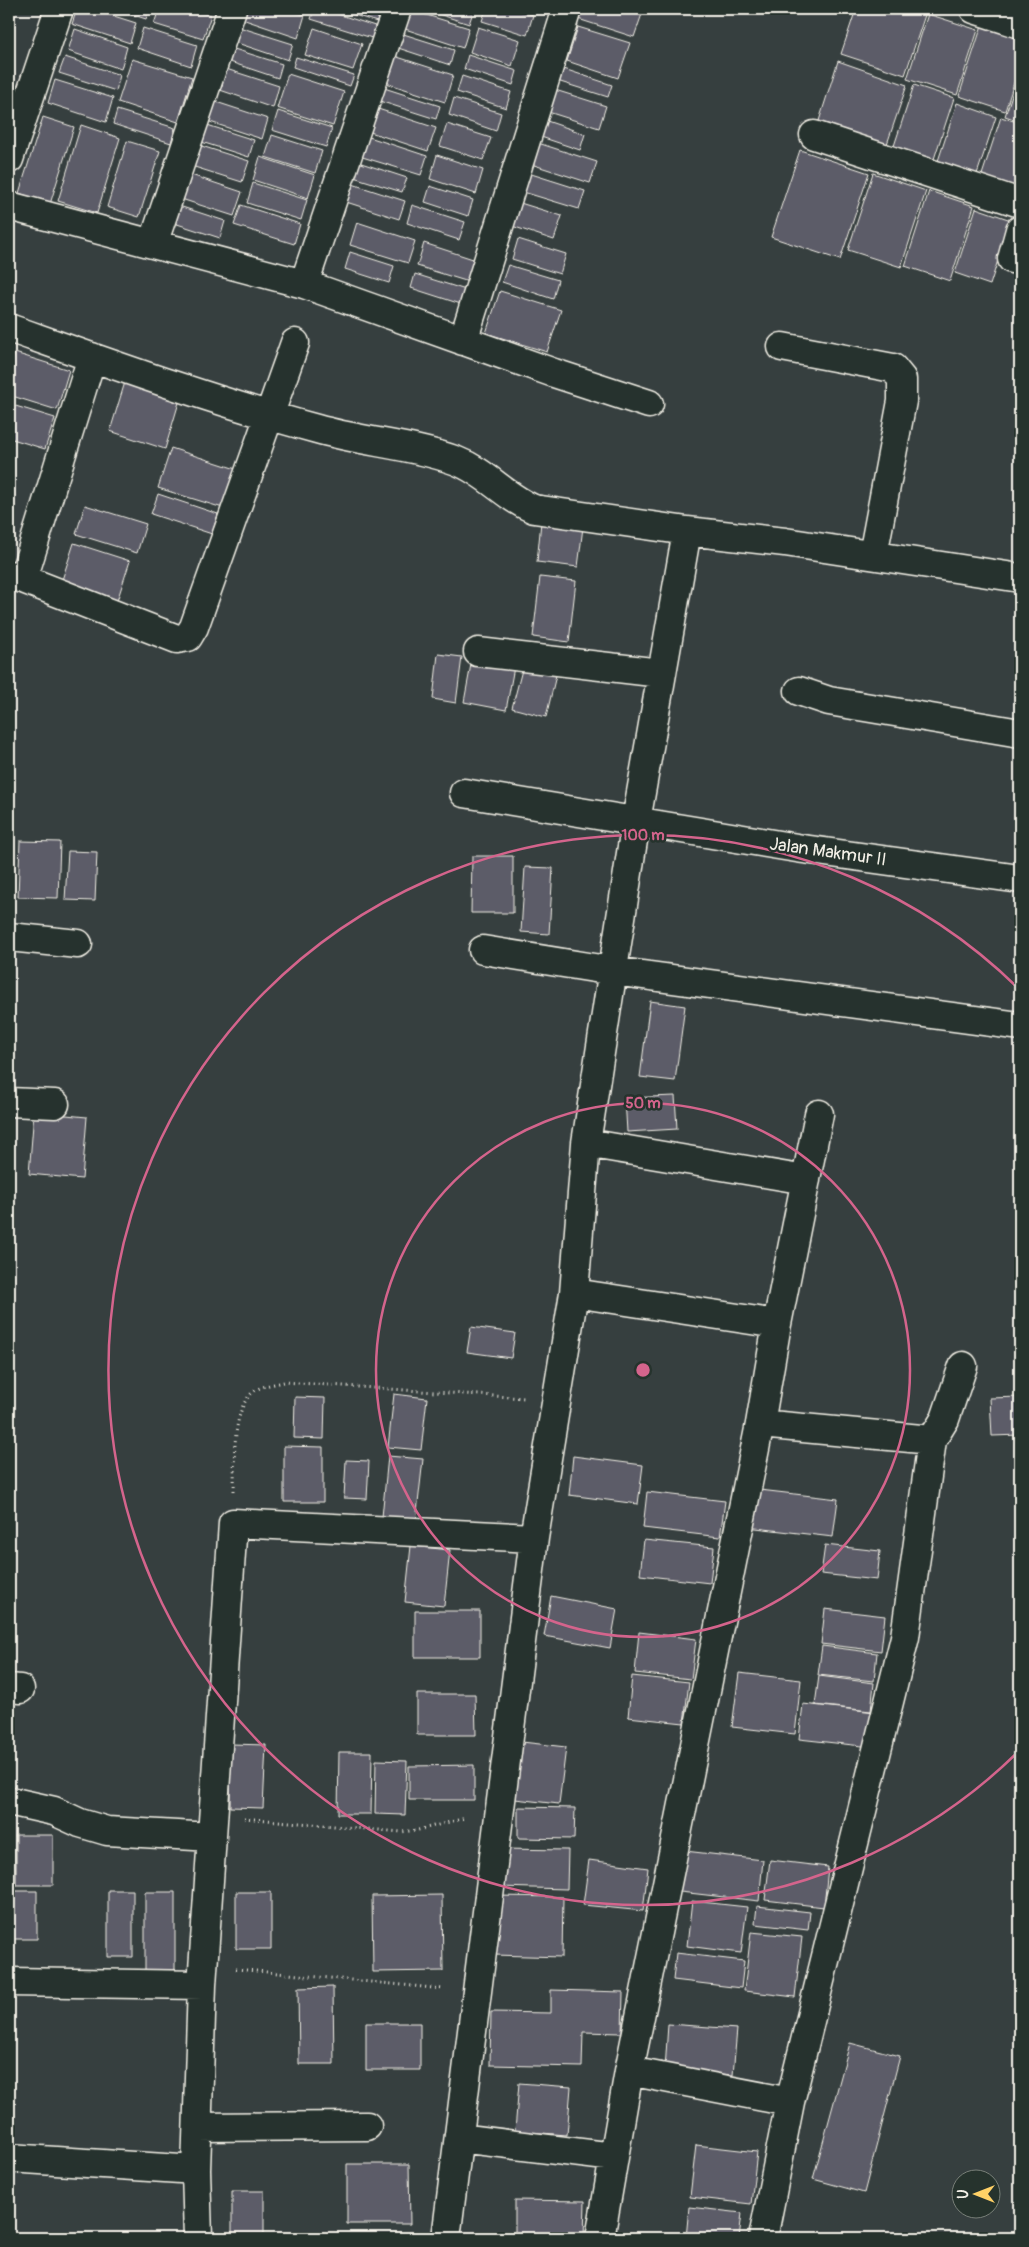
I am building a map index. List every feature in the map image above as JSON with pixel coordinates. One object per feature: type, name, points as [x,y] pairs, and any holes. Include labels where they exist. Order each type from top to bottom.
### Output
[{"type":"street","points":[[9,159],[59,9]]},
{"type":"street","points":[[153,244],[232,9]]},
{"type":"street","points":[[304,284],[397,9]]},
{"type":"street","points":[[463,341],[567,9]]},
{"type":"street","points":[[974,9],[1020,24]]},
{"type":"street","points":[[814,136],[1020,203]]},
{"type":"street","points":[[9,206],[304,284],[463,341],[649,404]]},
{"type":"street","points":[[1012,259],[1020,230]]},
{"type":"street","points":[[9,328],[92,358],[268,416],[320,430],[456,461],[478,471],[514,499],[534,509],[687,531],[785,542],[1020,578]]},
{"type":"street","points":[[92,358],[16,577],[177,639],[188,637],[194,627],[295,343]]},
{"type":"street","points":[[782,347],[893,368],[902,379],[902,401],[873,555]]},
{"type":"street","points":[[446,2238],[534,1538],[574,1293],[586,1143],[636,821],[687,531]]},
{"type":"street","points":[[478,652],[661,673]]},
{"type":"street","points":[[799,691],[829,701],[1020,733]]},
{"type":"street","name":"Jalan Makmur II","points":[[464,792],[804,849],[1020,879]]},
{"type":"street","points":[[9,937],[78,944]]},
{"type":"street","points":[[484,950],[613,971],[1020,1026]]},
{"type":"street","points":[[9,1102],[55,1104]]},
{"type":"street","points":[[600,2238],[629,2071],[760,1424],[777,1324],[819,1114]]},
{"type":"street","points":[[586,1143],[806,1180]]},
{"type":"street","points":[[574,1293],[777,1324]]},
{"type":"street","points":[[763,2238],[790,2102],[905,1637],[932,1440],[945,1419],[963,1366]]},
{"type":"street","points":[[760,1424],[932,1440]]},
{"type":"street","points":[[198,2238],[196,2170],[202,1975],[233,1523],[534,1538]]},
{"type":"street","points":[[9,1801],[54,1811],[80,1823],[107,1832],[213,1826]]},
{"type":"street","points":[[9,1982],[202,1975]]},
{"type":"street","points":[[629,2071],[790,2102]]},
{"type":"street","points":[[198,2127],[367,2126]]},
{"type":"street","points":[[459,2138],[614,2157]]},
{"type":"street","points":[[9,2158],[196,2170]]},
{"type":"path","points":[[233,1523],[236,1436],[243,1402],[257,1389],[284,1382],[556,1400]]},
{"type":"path","points":[[213,1826],[401,1832],[418,1830],[459,1819],[499,1820]]},
{"type":"path","points":[[202,1975],[476,1992]]},
{"type":"building","points":[[77,9],[92,9],[136,23],[130,43],[72,24]]},
{"type":"building","points":[[115,9],[149,9],[146,19]]},
{"type":"building","points":[[159,9],[191,9],[211,15],[203,39],[154,24]]},
{"type":"building","points":[[242,9],[285,9],[305,15],[298,38],[239,18]]},
{"type":"building","points":[[314,9],[322,9],[375,26],[372,38],[311,19]]},
{"type":"building","points":[[335,9],[382,9],[377,22]]},
{"type":"building","points":[[407,9],[469,28],[463,48],[399,27]]},
{"type":"building","points":[[423,9],[474,9],[469,24]]},
{"type":"building","points":[[486,9],[512,9],[533,15],[527,35],[482,21]]},
{"type":"building","points":[[582,9],[625,9],[642,14],[634,37],[578,19]]},
{"type":"building","points":[[856,9],[915,9],[926,12],[905,75],[841,54]]},
{"type":"building","points":[[928,14],[978,30],[957,95],[907,79]]},
{"type":"building","points":[[983,22],[1020,35],[1020,64],[1005,111],[959,96]]},
{"type":"building","points":[[239,27],[293,44],[288,60],[234,42]]},
{"type":"building","points":[[478,27],[520,40],[512,66],[470,52]]},
{"type":"building","points":[[578,27],[630,43],[618,78],[567,61]]},
{"type":"building","points":[[143,28],[197,45],[191,66],[137,48]]},
{"type":"building","points":[[314,28],[362,44],[353,70],[305,55]]},
{"type":"building","points":[[75,29],[127,47],[121,69],[68,51]]},
{"type":"building","points":[[394,31],[454,50],[450,65],[389,45]]},
{"type":"building","points":[[231,48],[282,64],[278,78],[227,61]]},
{"type":"building","points":[[385,53],[453,75],[445,102],[377,80]]},
{"type":"building","points":[[468,55],[517,71],[513,85],[464,69]]},
{"type":"building","points":[[65,57],[120,75],[116,91],[59,73]]},
{"type":"building","points":[[296,57],[354,75],[350,86],[293,67]]},
{"type":"building","points":[[132,59],[192,77],[178,122],[118,102]]},
{"type":"building","points":[[838,61],[907,85],[886,147],[818,124]]},
{"type":"building","points":[[558,67],[612,85],[608,97],[554,80]]},
{"type":"building","points":[[223,68],[279,86],[273,108],[217,89]]},
{"type":"building","points":[[1020,71],[1020,121],[1005,116]]},
{"type":"building","points":[[288,74],[344,92],[333,126],[277,108]]},
{"type":"building","points":[[462,76],[511,92],[506,108],[457,92]]},
{"type":"building","points":[[55,80],[113,98],[106,122],[48,103]]},
{"type":"building","points":[[914,85],[954,98],[933,162],[893,149]]},
{"type":"building","points":[[378,86],[440,106],[436,119],[373,99]]},
{"type":"building","points":[[552,89],[606,106],[599,128],[545,111]]},
{"type":"building","points":[[454,98],[501,113],[496,131],[449,115]]},
{"type":"building","points":[[210,100],[268,119],[262,139],[204,120]]},
{"type":"building","points":[[957,103],[996,117],[976,177],[937,164]]},
{"type":"building","points":[[375,108],[436,128],[428,151],[367,131]]},
{"type":"building","points":[[117,110],[175,128],[171,143],[113,124]]},
{"type":"building","points":[[278,111],[332,128],[326,147],[272,130]]},
{"type":"building","points":[[43,117],[74,127],[50,204],[19,193]]},
{"type":"building","points":[[1001,117],[1020,123],[1020,195],[980,181]]},
{"type":"building","points":[[544,120],[585,134],[580,150],[538,136]]},
{"type":"building","points":[[201,123],[254,140],[249,157],[195,140]]},
{"type":"building","points":[[447,124],[491,138],[483,160],[440,146]]},
{"type":"building","points":[[81,125],[120,138],[97,213],[58,201]]},
{"type":"building","points":[[272,135],[322,151],[315,173],[265,157]]},
{"type":"building","points":[[366,136],[427,156],[421,175],[359,156]]},
{"type":"building","points":[[127,141],[160,151],[139,217],[107,207]]},
{"type":"building","points":[[192,143],[249,161],[242,182],[185,164]]},
{"type":"building","points":[[538,143],[597,162],[590,183],[531,164]]},
{"type":"building","points":[[800,150],[869,173],[840,260],[771,237]]},
{"type":"building","points":[[437,155],[483,170],[476,194],[430,179]]},
{"type":"building","points":[[260,157],[315,175],[308,198],[253,180]]},
{"type":"building","points":[[352,160],[407,178],[402,192],[347,175]]},
{"type":"building","points":[[182,172],[242,192],[234,216],[175,197]]},
{"type":"building","points":[[525,172],[585,191],[579,209],[520,191]]},
{"type":"building","points":[[873,173],[926,191],[901,267],[848,250]]},
{"type":"building","points":[[346,182],[405,201],[399,219],[340,200]]},
{"type":"building","points":[[253,183],[307,200],[301,220],[247,203]]},
{"type":"building","points":[[430,186],[473,200],[468,216],[425,202]]},
{"type":"building","points":[[929,191],[974,206],[950,281],[905,266]]},
{"type":"building","points":[[517,202],[562,216],[554,240],[509,225]]},
{"type":"building","points":[[176,205],[225,221],[220,238],[171,222]]},
{"type":"building","points":[[241,205],[300,224],[294,244],[234,225]]},
{"type":"building","points":[[412,205],[465,222],[459,240],[407,223]]},
{"type":"building","points":[[976,208],[1011,220],[990,285],[955,273]]},
{"type":"building","points":[[357,222],[415,241],[408,263],[350,245]]},
{"type":"building","points":[[518,239],[566,254],[560,274],[512,259]]},
{"type":"building","points":[[424,243],[476,260],[469,282],[417,266]]},
{"type":"building","points":[[350,252],[394,266],[389,283],[345,269]]},
{"type":"building","points":[[508,265],[558,280],[553,299],[502,282]]},
{"type":"building","points":[[415,274],[469,291],[464,305],[411,288]]},
{"type":"building","points":[[500,291],[561,310],[547,352],[486,333]]},
{"type":"building","points":[[15,353],[69,370],[57,410],[9,395],[9,372]]},
{"type":"building","points":[[125,382],[180,399],[165,449],[110,431]]},
{"type":"building","points":[[9,404],[55,418],[45,449],[9,438]]},
{"type":"building","points":[[171,448],[236,469],[223,508],[158,488]]},
{"type":"building","points":[[158,494],[218,514],[212,534],[151,514]]},
{"type":"building","points":[[85,505],[146,524],[137,553],[76,534]]},
{"type":"building","points":[[541,522],[583,527],[578,567],[537,562]]},
{"type":"building","points":[[74,543],[130,561],[117,601],[61,583]]},
{"type":"building","points":[[540,577],[576,581],[569,642],[533,637]]},
{"type":"building","points":[[438,654],[462,657],[456,703],[433,699]]},
{"type":"building","points":[[472,659],[514,667],[506,710],[464,702]]},
{"type":"building","points":[[524,662],[557,671],[546,717],[512,708]]},
{"type":"building","points":[[20,841],[60,842],[58,898],[18,897]]},
{"type":"building","points":[[9,843],[12,843],[12,897],[9,897]]},
{"type":"building","points":[[68,851],[97,852],[95,901],[65,900]]},
{"type":"building","points":[[472,856],[513,856],[513,913],[471,913]]},
{"type":"building","points":[[525,867],[553,868],[549,934],[521,932]]},
{"type":"building","points":[[650,1001],[685,1006],[675,1081],[640,1077]]},
{"type":"building","points":[[675,1096],[677,1129],[627,1132],[625,1098]]},
{"type":"building","points":[[34,1112],[87,1117],[82,1179],[29,1174]]},
{"type":"building","points":[[471,1327],[515,1333],[511,1358],[467,1352]]},
{"type":"building","points":[[394,1394],[427,1398],[421,1450],[388,1447]]},
{"type":"building","points":[[295,1397],[325,1398],[324,1439],[294,1438]]},
{"type":"building","points":[[1020,1397],[1020,1435],[992,1436],[990,1398]]},
{"type":"building","points":[[284,1446],[323,1447],[323,1502],[284,1502]]},
{"type":"building","points":[[388,1456],[423,1459],[416,1521],[382,1517]]},
{"type":"building","points":[[573,1456],[643,1465],[638,1504],[569,1495]]},
{"type":"building","points":[[346,1460],[369,1461],[367,1499],[344,1498]]},
{"type":"building","points":[[751,1489],[838,1499],[833,1537],[747,1527]]},
{"type":"building","points":[[647,1492],[725,1501],[720,1537],[643,1528]]},
{"type":"building","points":[[644,1540],[714,1547],[710,1583],[640,1575]]},
{"type":"building","points":[[825,1545],[880,1551],[877,1580],[821,1574]]},
{"type":"building","points":[[411,1546],[450,1550],[444,1606],[405,1602]]},
{"type":"building","points":[[551,1596],[617,1609],[610,1648],[544,1636]]},
{"type":"building","points":[[825,1609],[885,1616],[881,1651],[821,1644]]},
{"type":"building","points":[[415,1611],[480,1611],[480,1657],[415,1657]]},
{"type":"building","points":[[639,1632],[696,1639],[691,1679],[635,1673]]},
{"type":"building","points":[[822,1646],[877,1653],[874,1681],[818,1675]]},
{"type":"building","points":[[739,1673],[801,1680],[795,1734],[732,1727]]},
{"type":"building","points":[[632,1676],[689,1682],[684,1723],[628,1717]]},
{"type":"building","points":[[819,1676],[874,1683],[871,1711],[815,1705]]},
{"type":"building","points":[[417,1694],[475,1694],[476,1735],[417,1735]]},
{"type":"building","points":[[803,1704],[875,1712],[871,1747],[799,1739]]},
{"type":"building","points":[[522,1742],[566,1747],[559,1804],[515,1799]]},
{"type":"building","points":[[231,1744],[266,1745],[263,1808],[230,1807]]},
{"type":"building","points":[[339,1752],[372,1752],[371,1814],[338,1814]]},
{"type":"building","points":[[376,1760],[407,1761],[405,1815],[375,1814]]},
{"type":"building","points":[[474,1765],[474,1800],[409,1800],[409,1766]]},
{"type":"building","points":[[518,1807],[575,1808],[574,1839],[518,1838]]},
{"type":"building","points":[[16,1835],[53,1835],[53,1885],[16,1885]]},
{"type":"building","points":[[501,1849],[568,1850],[567,1889],[499,1887]]},
{"type":"building","points":[[685,1851],[763,1860],[759,1901],[680,1892]]},
{"type":"building","points":[[589,1860],[648,1868],[643,1911],[583,1905]]},
{"type":"building","points":[[770,1860],[828,1867],[824,1907],[765,1900]]},
{"type":"building","points":[[108,1890],[133,1890],[133,1957],[108,1957]]},
{"type":"building","points":[[10,1891],[37,1891],[37,1939],[10,1939]]},
{"type":"building","points":[[145,1892],[175,1892],[175,1971],[145,1971]]},
{"type":"building","points":[[236,1892],[271,1892],[271,1949],[236,1949]]},
{"type":"building","points":[[442,1895],[443,1971],[373,1972],[372,1896]]},
{"type":"building","points":[[495,1896],[563,1897],[562,1957],[494,1955]]},
{"type":"building","points":[[692,1901],[747,1907],[741,1953],[687,1946]]},
{"type":"building","points":[[757,1906],[810,1912],[808,1930],[755,1924]]},
{"type":"building","points":[[751,1932],[802,1937],[795,1997],[744,1991]]},
{"type":"building","points":[[676,1953],[744,1961],[741,1988],[673,1980]]},
{"type":"building","points":[[333,1987],[334,2064],[299,2064],[298,1988]]},
{"type":"building","points":[[551,1990],[623,1992],[622,2033],[583,2032],[582,2067],[490,2065],[491,2012],[551,2013]]},
{"type":"building","points":[[366,2023],[420,2023],[420,2070],[366,2070]]},
{"type":"building","points":[[668,2024],[737,2029],[733,2075],[665,2070]]},
{"type":"building","points":[[850,2043],[900,2056],[864,2193],[813,2179]]},
{"type":"building","points":[[519,2083],[571,2087],[567,2135],[515,2131]]},
{"type":"building","points":[[696,2145],[757,2152],[751,2204],[690,2197]]},
{"type":"building","points":[[347,2164],[409,2164],[410,2224],[347,2224]]},
{"type":"building","points":[[232,2191],[264,2191],[264,2238],[232,2238]]},
{"type":"building","points":[[515,2200],[585,2201],[584,2238],[515,2238]]},
{"type":"building","points":[[689,2207],[742,2213],[739,2238],[686,2238]]}]
